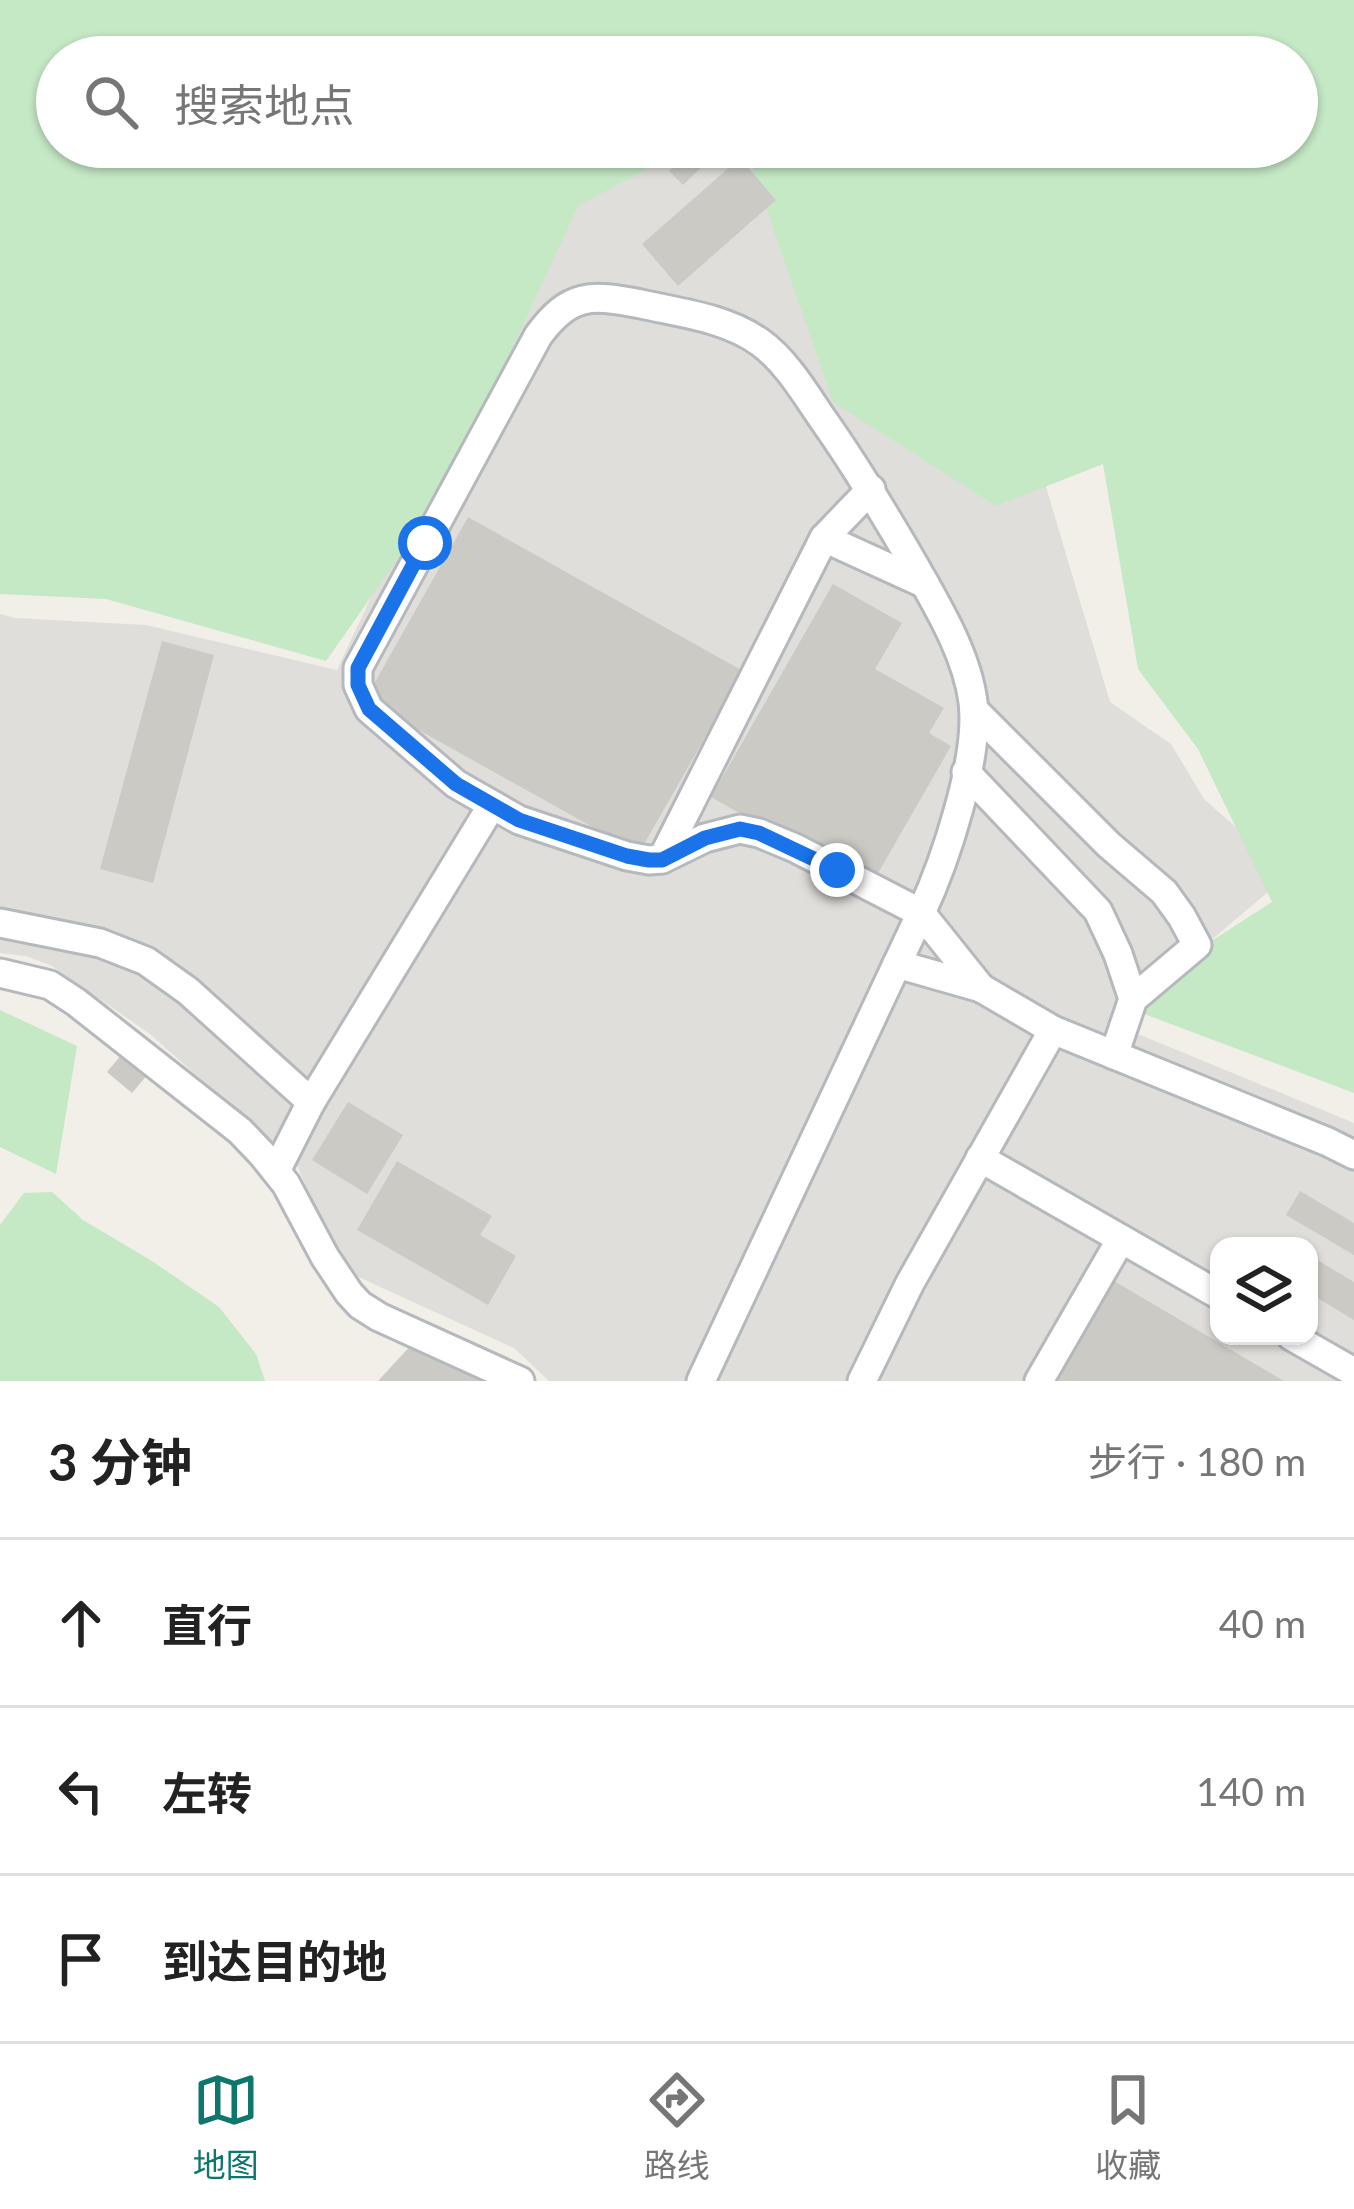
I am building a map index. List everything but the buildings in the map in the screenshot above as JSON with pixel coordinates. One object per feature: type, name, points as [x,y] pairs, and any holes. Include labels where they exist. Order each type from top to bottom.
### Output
[{"type":"street","points":[[701,1381],[921,913],[944,855],[966,772],[973,697],[947,624],[871,489],[796,380],[764,344],[732,326],[619,300],[587,298],[566,304],[538,336],[358,668],[358,685],[369,709],[456,784],[492,805],[519,820],[627,856],[662,860],[705,838],[740,829],[795,848],[921,913],[981,988]]},
{"type":"street","points":[[662,860],[824,538],[871,489]]},
{"type":"street","points":[[824,538],[925,584]]},
{"type":"street","points":[[974,710],[1108,845],[1164,892],[1197,945],[1133,999],[1114,1055]]},
{"type":"street","points":[[966,772],[1098,911],[1133,999]]},
{"type":"street","points":[[276,1171],[311,1102],[492,805]]},
{"type":"street","points":[[0,923],[100,943],[146,961],[188,992],[311,1102]]},
{"type":"street","points":[[897,964],[981,988],[1053,1030],[1354,1155]]},
{"type":"street","points":[[0,973],[50,985],[76,1002],[240,1131],[276,1171],[325,1257],[360,1305],[520,1381]]},
{"type":"street","points":[[862,1381],[910,1283],[1053,1030]]},
{"type":"street","points":[[980,1158],[1210,1290]]},
{"type":"street","points":[[1040,1381],[1121,1239]]},
{"type":"street","points":[[1307,1345],[1354,1372]]},
{"type":"shaded area","points":[[615,168],[768,168],[1038,460],[1110,702],[1171,744],[1204,799],[1289,874],[1143,998],[1126,1029],[1354,1123],[1354,1381],[549,1381],[514,1348],[354,1275],[325,1232],[297,1165],[150,1034],[52,966],[0,953],[0,614],[146,625],[337,670],[558,196]]},
{"type":"green space","points":[[0,0],[1354,0],[1354,1093],[1115,1003],[1272,902],[1198,749],[1138,669],[1103,464],[996,506],[833,402],[752,168],[1318,168],[1318,36],[36,36],[36,168],[649,168],[578,206],[510,353],[409,543],[326,661],[106,599],[0,594]]},
{"type":"green space","points":[[0,1010],[77,1046],[56,1174],[0,1147]]},
{"type":"green space","points":[[52,1192],[83,1220],[219,1307],[256,1354],[265,1381],[0,1381],[0,1225],[24,1193]]},
{"type":"route","points":[[425,543],[358,668],[358,685],[369,709],[456,784],[519,820],[627,856],[662,860],[705,838],[740,829],[795,848],[837,870]]}]
